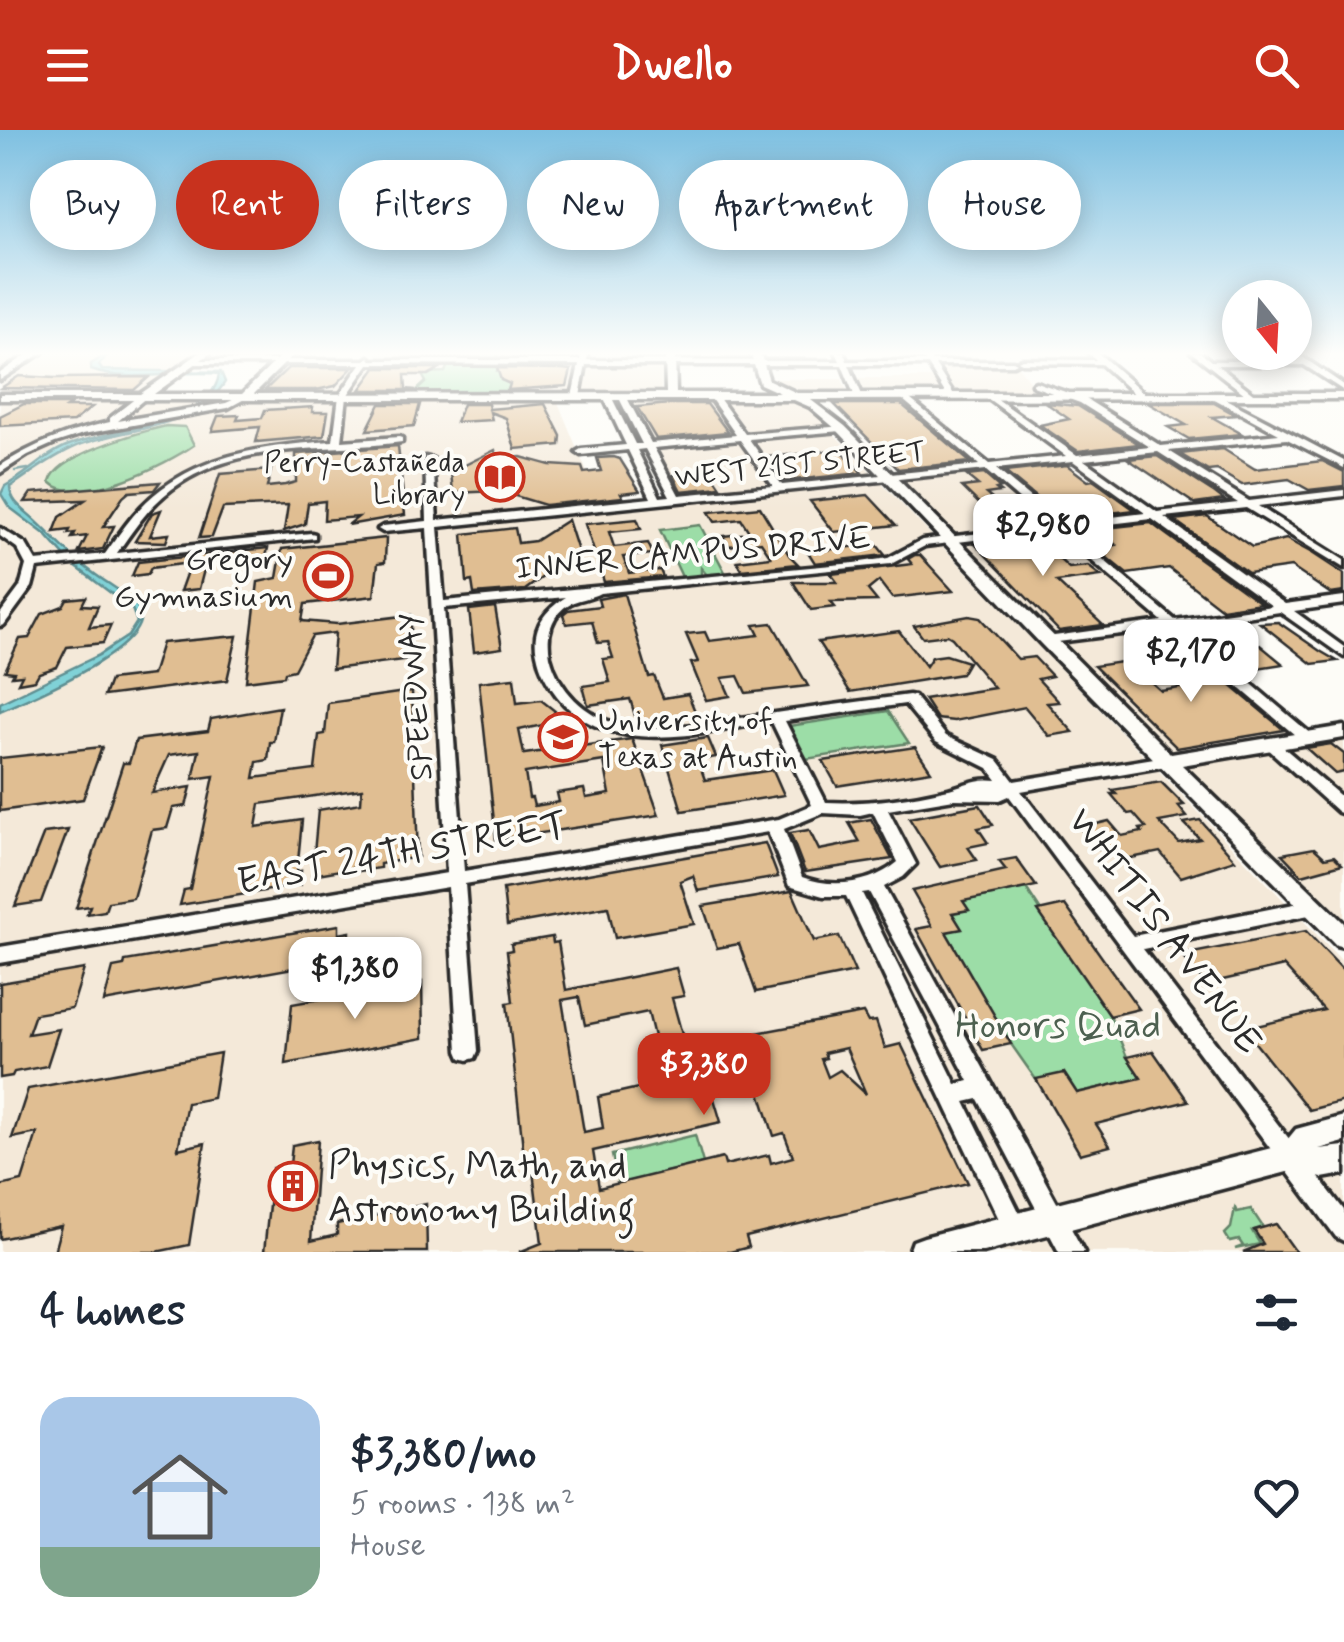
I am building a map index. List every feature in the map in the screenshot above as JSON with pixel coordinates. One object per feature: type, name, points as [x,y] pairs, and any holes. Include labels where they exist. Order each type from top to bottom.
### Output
[{"type":"main road","points":[[809,404],[841,428],[1046,641],[1344,938]]},
{"type":"main road","points":[[823,404],[824,412]]},
{"type":"main road","points":[[1166,762],[1344,732]]},
{"type":"main road","points":[[1291,1157],[1306,1139],[1344,1129]]},
{"type":"main road","points":[[924,1252],[1291,1157],[1322,1164],[1344,1160]]},
{"type":"street","points":[[138,404],[124,419],[221,404]]},
{"type":"street","points":[[337,445],[341,404]]},
{"type":"street","points":[[611,404],[657,501]]},
{"type":"street","points":[[626,404],[676,499]]},
{"type":"street","points":[[719,404],[779,488]]},
{"type":"street","points":[[914,404],[1307,738]]},
{"type":"street","points":[[1002,404],[1344,653]]},
{"type":"street","points":[[1090,404],[1344,566]]},
{"type":"street","points":[[1229,404],[1341,462]]},
{"type":"street","points":[[0,470],[20,456],[70,435],[128,417]]},
{"type":"street","points":[[619,421],[634,419]]},
{"type":"street","points":[[581,452],[841,428]]},
{"type":"street","name":"WEST 21ST STREET","points":[[384,529],[1288,436]]},
{"type":"street","points":[[109,556],[131,520],[196,468],[228,456],[400,440]]},
{"type":"street","name":"SPEEDWAY","points":[[428,459],[468,1051]]},
{"type":"street","name":"INNER CAMPUS DRIVE","points":[[439,605],[888,562],[919,544],[1344,493]]},
{"type":"street","points":[[0,530],[22,546],[32,565],[28,583],[0,622]]},
{"type":"street","points":[[32,565],[312,536]]},
{"type":"street","points":[[1330,556],[1344,555]]},
{"type":"street","points":[[594,593],[560,602],[544,622],[543,646],[548,669],[560,690],[580,711],[614,727],[657,732],[776,718],[816,808],[852,810],[949,795],[991,796],[1010,787],[1166,762]]},
{"type":"street","points":[[1046,641],[1344,600]]},
{"type":"street","name":"WHITIS AVENUE","points":[[776,718],[909,699],[935,734],[993,764],[1344,1230]]},
{"type":"street","points":[[1271,744],[1344,808]]},
{"type":"street","points":[[774,825],[795,881],[827,888],[862,886],[907,864],[878,806]]},
{"type":"street","name":"EAST 24TH STREET","points":[[0,955],[774,825],[816,808]]},
{"type":"street","points":[[862,886],[929,988],[1072,1252]]},
{"type":"street","points":[[862,886],[902,994],[1015,1228]]},
{"type":"street","points":[[1131,944],[1314,907]]},
{"type":"street","points":[[902,994],[929,988]]},
{"type":"street","points":[[951,1096],[982,1088]]},
{"type":"shaded area","name":"University of Texas at Austin","points":[[0,404],[559,404],[603,511],[729,497],[712,471],[665,475],[627,404],[808,404],[841,428],[832,432],[1344,963],[1344,1252],[0,1252]]},
{"type":"shaded area","points":[[985,469],[1052,526],[951,537],[894,478]]},
{"type":"shaded area","points":[[1057,529],[1300,735],[1167,757],[958,541]]},
{"type":"shaded area","points":[[1344,737],[1344,928],[1183,764]]},
{"type":"green space","points":[[166,426],[185,427],[194,445],[144,472],[100,487],[63,489],[50,482],[56,472],[82,454]]},
{"type":"green space","points":[[700,525],[726,574],[708,576],[701,568],[701,577],[683,579],[660,530]]},
{"type":"green space","points":[[888,711],[909,743],[806,759],[789,726]]},
{"type":"green space","name":"Honors Quad","points":[[1026,888],[1110,1016],[1127,1057],[1141,1078],[1077,1093],[1064,1073],[1037,1081],[1011,1044],[946,932],[961,928],[952,913],[968,910],[963,901]]},
{"type":"green space","points":[[695,1135],[703,1163],[618,1184],[612,1155]]},
{"type":"green space","points":[[1235,1208],[1237,1212],[1251,1209],[1263,1227],[1252,1231],[1260,1244],[1235,1249],[1243,1246],[1239,1240],[1230,1242],[1225,1234],[1231,1228]]},
{"type":"water","points":[[204,404],[158,425],[77,446],[10,487],[19,506],[70,554],[135,604],[140,619],[132,635],[91,667],[0,711],[0,703],[99,655],[128,636],[137,622],[132,609],[71,563],[46,535],[9,507],[1,494],[5,486],[64,447],[155,423]]},
{"type":"building","points":[[23,404],[92,407],[73,422],[0,426],[0,416]]},
{"type":"building","points":[[380,404],[420,404],[414,426],[367,430]]},
{"type":"building","points":[[463,404],[488,404],[489,409],[545,404],[561,436],[560,445],[515,449],[506,418],[490,412],[492,420],[456,422]]},
{"type":"building","points":[[707,404],[728,432],[656,439],[637,407]]},
{"type":"building","points":[[834,404],[901,404],[970,462],[898,469]]},
{"type":"building","points":[[1048,404],[1078,406],[1139,444],[1078,451],[1040,425],[1069,419]]},
{"type":"building","points":[[1150,404],[1216,404],[1236,415],[1212,417],[1242,434],[1189,439],[1168,427],[1186,425]]},
{"type":"building","points":[[313,407],[312,412],[328,412],[324,436],[256,442],[260,427],[212,431],[218,416],[239,415],[237,420],[262,418],[265,410]]},
{"type":"building","points":[[398,446],[405,515],[348,525],[358,517],[324,520],[325,501],[308,503],[305,524],[284,531],[288,505],[223,508],[212,537],[199,538],[220,474],[271,470],[267,487],[285,485],[296,482],[296,454]]},
{"type":"building","points":[[1223,449],[1255,469],[1322,461],[1344,472],[1344,486],[1309,490],[1289,479],[1242,485],[1180,454]]},
{"type":"building","points":[[495,450],[497,459],[521,457],[550,465],[582,467],[584,473],[601,471],[597,458],[614,457],[620,459],[640,491],[621,493],[623,497],[545,505],[499,491],[453,493],[451,472]]},
{"type":"building","points":[[841,450],[862,473],[784,481],[766,457]]},
{"type":"building","points":[[1157,456],[1224,500],[1195,504],[1128,459]]},
{"type":"building","points":[[1067,465],[1135,510],[1062,519],[1005,472]]},
{"type":"building","points":[[711,472],[721,487],[681,491],[673,475]]},
{"type":"building","points":[[984,474],[1000,488],[996,489],[1000,492],[986,494],[1006,511],[1018,510],[1039,522],[1003,527],[962,487],[978,485],[967,476]]},
{"type":"building","points":[[160,482],[154,490],[129,492],[123,497],[103,527],[114,526],[103,549],[79,552],[87,536],[72,538],[75,533],[68,534],[70,530],[54,532],[60,517],[85,500],[25,502],[31,493]]},
{"type":"building","points":[[868,495],[896,525],[834,532],[810,501]]},
{"type":"building","points":[[760,507],[798,564],[742,570],[737,561],[771,557],[761,542],[729,546],[723,536],[750,533],[741,519],[715,522],[709,512]]},
{"type":"building","points":[[161,510],[150,536],[169,534],[166,542],[135,541],[152,513]]},
{"type":"building","points":[[1207,516],[1252,547],[1286,539],[1312,553],[1344,574],[1344,592],[1331,594],[1291,567],[1248,573],[1174,520]]},
{"type":"building","points":[[637,519],[641,529],[609,532],[614,547],[648,543],[653,554],[623,557],[629,573],[660,570],[663,577],[604,582],[585,524]]},
{"type":"building","points":[[568,520],[578,551],[525,590],[474,594],[472,581],[467,582],[463,534],[515,528],[518,543],[535,541]]},
{"type":"building","points":[[1151,523],[1261,603],[1222,609],[1169,568],[1127,574],[1095,548],[1116,545],[1096,529]]},
{"type":"building","points":[[386,538],[385,562],[378,563],[374,596],[305,604],[302,621],[337,624],[411,615],[411,659],[332,669],[335,633],[312,636],[294,670],[284,676],[246,681],[258,582],[277,578],[282,549]]},
{"type":"building","points":[[1058,538],[1070,548],[1050,551],[1069,568],[1088,566],[1101,576],[1057,582],[1103,625],[1059,631],[975,544]]},
{"type":"building","points":[[876,544],[885,555],[815,563],[808,552]]},
{"type":"building","points":[[268,548],[266,557],[206,562],[199,589],[180,591],[190,563],[151,568],[148,574],[132,576],[138,562]]},
{"type":"building","points":[[920,555],[953,591],[892,598],[879,581],[868,590],[877,601],[831,602],[835,607],[811,610],[793,582],[837,582],[831,574],[912,564],[908,559]]},
{"type":"building","points":[[624,594],[649,677],[654,676],[663,698],[688,694],[696,714],[637,722],[630,699],[588,705],[583,686],[610,682],[603,659],[613,658],[608,642],[598,643],[592,621],[566,624],[563,614],[600,606],[598,599]]},
{"type":"building","points":[[86,597],[82,605],[98,606],[89,627],[111,625],[103,643],[67,647],[57,667],[39,673],[35,680],[18,683],[22,675],[12,676],[14,672],[5,671],[20,639],[29,638],[42,614],[63,606],[67,599]]},
{"type":"building","points":[[495,607],[502,648],[474,652],[469,610]]},
{"type":"building","points":[[969,616],[980,618],[1018,659],[1034,657],[1052,676],[1038,679],[1059,702],[1047,703],[1073,732],[1049,736],[1025,707],[954,721],[937,719],[924,699],[994,688],[952,638],[923,638],[914,626]]},
{"type":"building","points":[[1278,622],[1337,661],[1312,664],[1260,623]]},
{"type":"building","points":[[772,623],[808,686],[746,693],[738,676],[722,678],[730,696],[706,700],[691,663],[698,662],[686,634],[705,632],[709,641],[759,635],[754,625]]},
{"type":"building","points":[[1221,629],[1243,648],[1260,645],[1283,664],[1251,669],[1205,632]]},
{"type":"building","points":[[899,631],[926,666],[932,657],[946,655],[968,662],[961,674],[850,692],[818,642]]},
{"type":"building","points":[[237,636],[227,680],[104,696],[110,680],[152,675],[162,643]]},
{"type":"building","points":[[1128,661],[1161,691],[1180,688],[1161,670],[1205,664],[1284,730],[1177,748],[1094,666]]},
{"type":"building","points":[[514,678],[517,703],[541,700],[555,711],[548,724],[519,730],[524,754],[632,739],[659,815],[496,840],[479,682]],"holes":[[[604,761],[610,794],[586,798],[584,789],[557,793],[559,802],[534,806],[525,773]]]},
{"type":"building","points":[[412,691],[418,857],[380,864],[380,868],[312,875],[318,810],[361,803],[362,789],[260,804],[256,827],[302,820],[297,872],[301,871],[300,885],[180,905],[184,890],[190,889],[214,776],[193,779],[199,751],[169,755],[152,793],[191,787],[186,806],[173,808],[167,828],[152,830],[133,898],[108,902],[105,911],[87,914],[90,906],[76,908],[123,763],[129,763],[136,740],[208,731],[211,719],[280,707],[268,760],[257,762],[254,778],[315,770],[328,703]]},
{"type":"building","points":[[708,738],[716,757],[698,760],[705,780],[773,770],[784,795],[682,811],[662,745]]},
{"type":"building","points":[[1331,744],[1344,754],[1344,772],[1335,774],[1306,748]]},
{"type":"building","points":[[102,747],[83,799],[0,811],[0,758]]},
{"type":"building","points":[[915,747],[931,771],[837,786],[823,761]]},
{"type":"building","points":[[1161,782],[1184,805],[1178,806],[1187,817],[1159,822],[1179,843],[1200,839],[1184,823],[1200,820],[1235,860],[1181,877],[1160,852],[1126,859],[1121,853],[1097,848],[1080,828],[1109,821],[1122,836],[1142,832],[1140,829],[1146,828],[1133,813],[1128,814],[1111,794],[1116,794],[1112,790]]},
{"type":"building","points":[[980,805],[993,825],[978,828],[988,843],[968,847],[977,860],[940,867],[909,818]]},
{"type":"building","points":[[871,819],[892,859],[805,872],[790,833],[809,830],[819,850],[860,842],[849,823]]},
{"type":"building","points":[[68,830],[41,902],[15,906],[44,833]]},
{"type":"building","points":[[765,843],[778,877],[698,891],[693,876],[680,881],[694,924],[615,938],[608,907],[507,925],[503,889]]},
{"type":"building","points":[[1314,848],[1325,858],[1334,856],[1342,864],[1302,875],[1282,854]]},
{"type":"building","points":[[1016,858],[1036,886],[963,901],[969,910],[952,913],[962,929],[946,932],[1011,1044],[983,1050],[916,929],[932,926],[912,891],[1006,870],[999,861]]},
{"type":"building","points":[[792,891],[814,941],[839,936],[855,972],[756,992],[739,944],[717,948],[703,906]]},
{"type":"building","points":[[1065,905],[1139,1009],[1110,1016],[1038,911]]},
{"type":"building","points":[[339,925],[339,934],[350,932],[349,958],[104,1002],[113,968],[124,966],[125,961]]},
{"type":"building","points":[[1306,931],[1344,971],[1344,1101],[1309,1110],[1244,1029],[1324,1010],[1284,966],[1205,984],[1182,955]]},
{"type":"building","points":[[552,937],[553,943],[558,942],[566,990],[676,968],[684,996],[672,998],[696,1085],[709,1082],[721,1122],[593,1151],[599,1188],[723,1158],[725,1165],[769,1155],[771,1163],[793,1157],[784,1133],[774,1136],[754,1074],[763,1072],[751,1034],[863,1013],[868,1022],[876,1021],[885,1048],[901,1044],[968,1183],[746,1237],[749,1247],[730,1252],[519,1252],[542,1243],[531,1155],[524,1157],[507,1003],[513,1002],[507,951],[512,950],[511,944]],"holes":[[[579,997],[585,1025],[648,1012],[665,1082],[598,1097],[603,1128],[584,1132],[562,1000]],[[846,1048],[866,1094],[840,1070],[828,1077],[821,1059],[826,1058],[824,1053]]]},
{"type":"building","points":[[84,969],[72,1008],[35,1014],[28,1034],[59,1029],[47,1066],[0,1078],[0,983]]},
{"type":"building","points":[[422,981],[423,1038],[286,1064],[292,1004]]},
{"type":"building","points":[[1153,1051],[1188,1101],[1096,1124],[1110,1146],[1080,1154],[1036,1079],[1064,1073],[1077,1093],[1141,1078],[1127,1057]]},
{"type":"building","points":[[220,1053],[213,1098],[187,1103],[178,1149],[205,1143],[189,1245],[156,1252],[54,1252],[61,1226],[0,1239],[0,1186],[22,1181],[37,1133],[12,1138],[28,1089]]},
{"type":"building","name":"Physics, Math, and Astronomy Building","points":[[318,1140],[311,1241],[337,1235],[337,1224],[426,1204],[427,1252],[264,1252],[273,1168],[290,1165],[292,1145]]},
{"type":"building","points":[[1276,1224],[1296,1252],[1243,1252],[1263,1244],[1254,1230]]},
{"type":"waterway","points":[[15,471],[28,469]]},
{"type":"place","name":"Perry-Castañeda Library","points":[[500,477]]},
{"type":"place","name":"Gregory Gymnasium","points":[[328,576]]},
{"type":"place","name":"University of Texas at Austin","points":[[563,737]]},
{"type":"place","name":"Physics, Math, and Astronomy Building","points":[[293,1186]]}]
